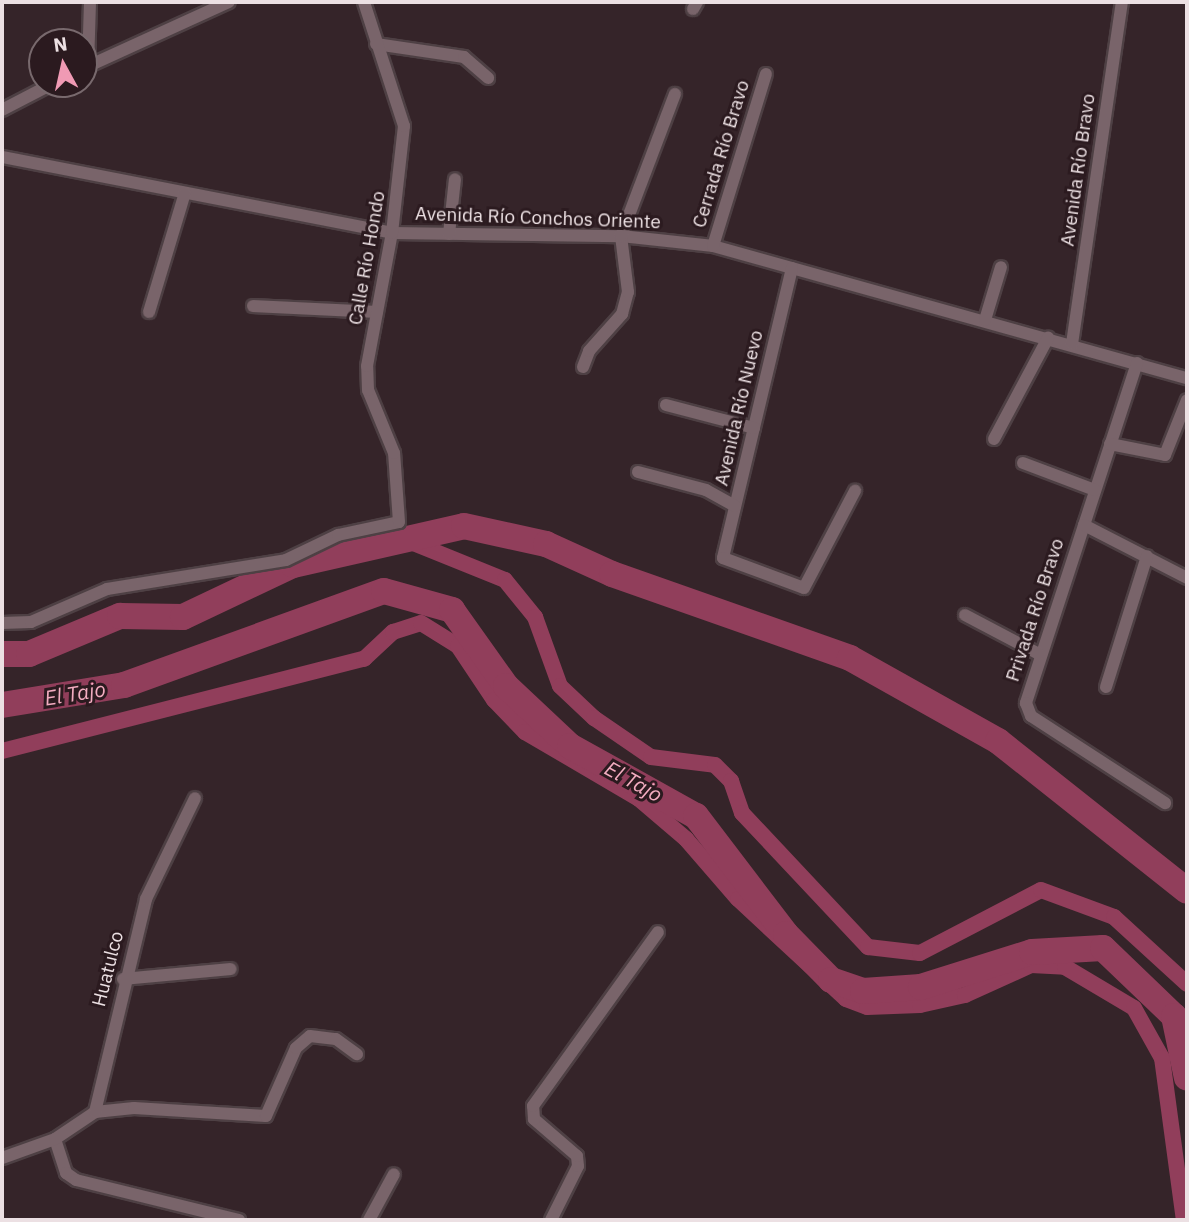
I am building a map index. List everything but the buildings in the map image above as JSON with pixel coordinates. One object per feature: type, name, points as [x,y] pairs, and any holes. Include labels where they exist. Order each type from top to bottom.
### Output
[{"type":"street","points":[[88,28],[90,2]]},
{"type":"street","points":[[98,62],[229,2]]},
{"type":"street","name":"Calle Río Hondo","points":[[2,623],[32,622],[107,589],[286,560],[338,535],[400,522],[394,453],[368,390],[377,312],[392,233],[404,126],[364,2]]},
{"type":"street","name":"Avenida Río Bravo","points":[[1072,344],[1122,2]]},
{"type":"street","points":[[376,44],[464,57],[488,78]]},
{"type":"street","name":"Cerrada Río Bravo","points":[[713,246],[766,74]]},
{"type":"street","points":[[583,368],[589,352],[622,314],[628,292],[621,236],[675,94]]},
{"type":"street","points":[[2,110],[28,96]]},
{"type":"street","name":"Avenida Río Conchos Oriente","points":[[2,157],[392,233],[621,236],[713,246],[1187,378]]},
{"type":"street","points":[[449,234],[455,179]]},
{"type":"street","points":[[149,312],[185,193]]},
{"type":"street","points":[[985,320],[1001,267]]},
{"type":"street","name":"Avenida Río Nuevo","points":[[792,268],[723,558],[804,588],[855,491]]},
{"type":"street","points":[[253,306],[377,312]]},
{"type":"street","points":[[994,439],[1048,338]]},
{"type":"street","name":"Privada Río Bravo","points":[[1137,363],[1027,689],[1031,716],[1165,803]]},
{"type":"street","points":[[1110,444],[1165,455],[1187,400]]},
{"type":"street","points":[[666,405],[754,429]]},
{"type":"street","points":[[1023,463],[1095,490]]},
{"type":"street","points":[[638,472],[706,490],[735,506]]},
{"type":"street","name":"Privada Río Bravo","points":[[1084,525],[1187,578]]},
{"type":"street","points":[[1106,687],[1147,556]]},
{"type":"street","points":[[965,615],[1039,654]]},
{"type":"street","name":"Huatulco","points":[[95,1112],[123,979],[146,899],[195,798]]},
{"type":"street","points":[[551,1220],[578,1166],[577,1156],[534,1119],[533,1106],[658,932]]},
{"type":"street","points":[[123,979],[232,969]]},
{"type":"street","points":[[2,1158],[55,1139],[95,1112],[134,1108],[266,1116],[296,1048],[310,1036],[336,1039],[358,1054]]},
{"type":"street","points":[[55,1139],[61,1164],[76,1180],[239,1220]]},
{"type":"street","points":[[369,1220],[394,1174]]},
{"type":"waterway","points":[[2,654],[29,654],[120,616],[183,617],[293,565],[464,526],[546,544],[612,574],[850,658],[998,741],[1187,891]]},
{"type":"waterway","points":[[411,542],[505,580],[535,617],[560,686],[594,718],[651,757],[715,765],[731,781],[742,813],[868,947],[920,953],[1041,890],[1114,917],[1187,984]]},
{"type":"waterway","name":"El Tajo","points":[[2,705],[124,685],[384,591],[452,610],[506,686],[570,746],[696,816],[786,934],[831,980],[863,991],[921,987],[1032,952],[1103,948],[1174,1016],[1187,1078]]},
{"type":"waterway","points":[[2,751],[364,659],[393,632],[421,623],[458,646],[494,700],[525,732],[639,799],[686,839],[738,899],[846,999],[867,1007],[920,1005],[965,995],[1031,965],[1065,967],[1134,1008],[1162,1058],[1184,1220]]}]
